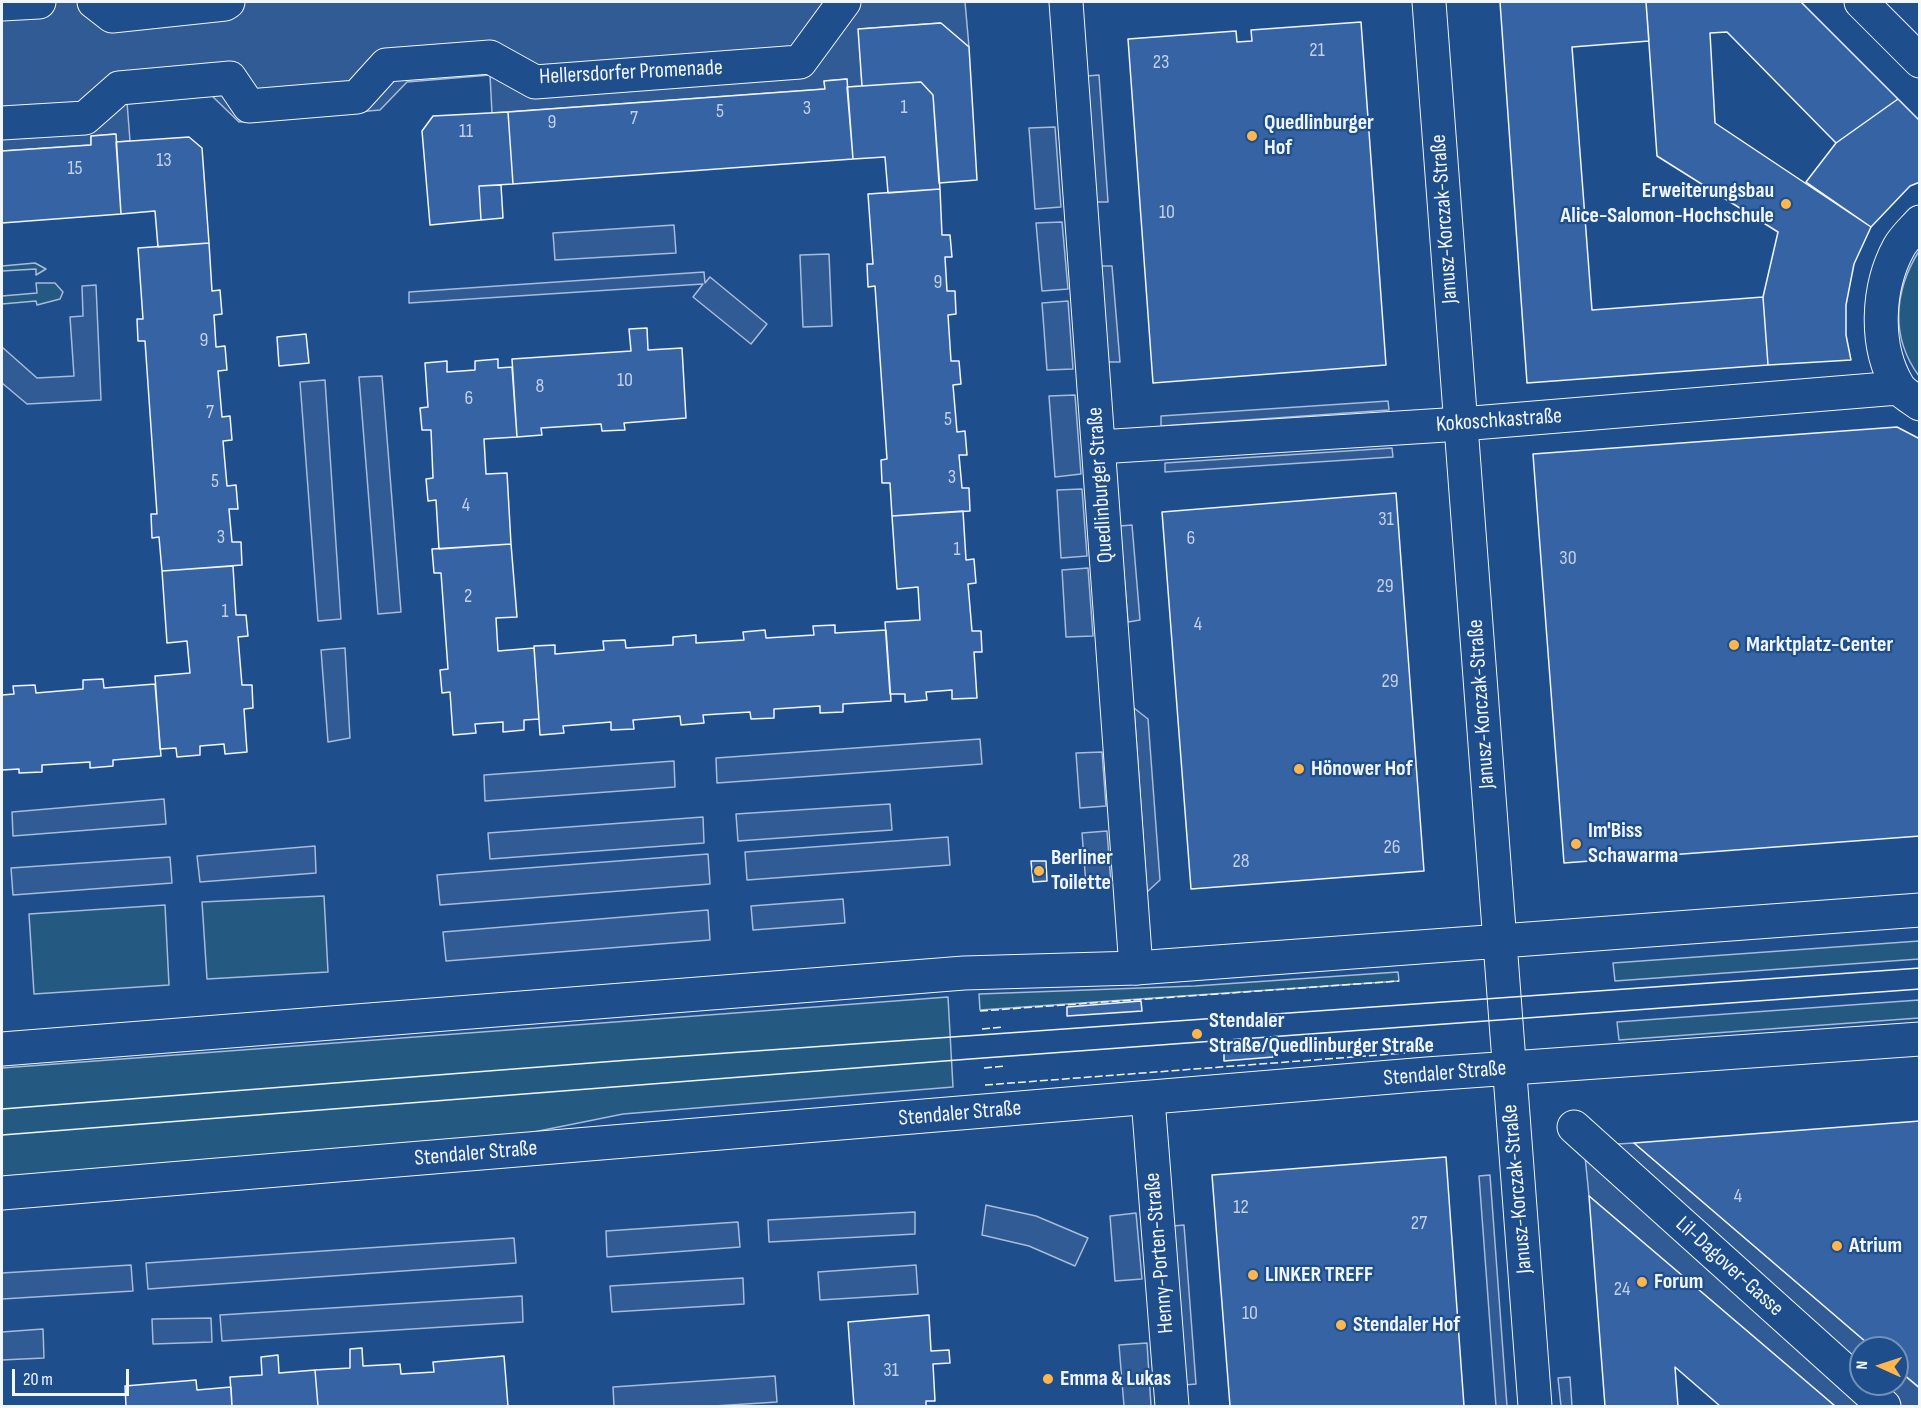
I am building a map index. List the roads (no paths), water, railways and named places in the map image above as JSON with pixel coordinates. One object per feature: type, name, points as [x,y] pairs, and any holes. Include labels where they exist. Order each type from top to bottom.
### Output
[{"type":"street","points":[[2,4],[39,2]]},
{"type":"street","points":[[94,2],[112,16],[228,2]]},
{"type":"street","name":"Hellersdorfer Promenade","points":[[2,123],[86,118],[119,88],[230,78],[249,106],[357,97],[386,65],[490,57],[535,82],[800,62],[844,2]]},
{"type":"street","name":"Quedlinburger Straße","points":[[1066,2],[1136,968]]},
{"type":"street","name":"Janusz-Korczak-Straße","points":[[1429,2],[1535,1407]]},
{"type":"street","points":[[1861,2],[1920,61]]},
{"type":"street","name":"Kokoschkastraße","points":[[1098,447],[1909,396],[1882,338],[1881,313],[1887,280],[1899,247],[1920,222]]},
{"type":"street","points":[[2,1048],[964,973],[1136,968],[1920,910]]},
{"type":"street","name":"Stendaler Straße","points":[[2,1192],[1148,1100],[1508,1068],[1920,1039]]},
{"type":"street","name":"Henny-Porten-Straße","points":[[1148,1100],[1172,1407]]},
{"type":"street","name":"Lil-Dagover-Gasse","points":[[1574,1127],[1884,1407]]},
{"type":"tram line","points":[[2,1109],[629,1060],[1920,968]]},
{"type":"tram line","points":[[2,1135],[970,1059],[1920,989]]},
{"type":"place","name":"Quedlinburger Hof","points":[[1252,136]]},
{"type":"place","name":"Erweiterungsbau Alice-Salomon-Hochschule","points":[[1786,204]]},
{"type":"place","name":"Marktplatz-Center","points":[[1734,645]]},
{"type":"place","name":"Hönower Hof","points":[[1299,769]]},
{"type":"place","name":"Im'Biss Schawarma","points":[[1576,844]]},
{"type":"place","name":"Berliner Toilette","points":[[1039,871]]},
{"type":"place","name":"Stendaler Straße/Quedlinburger Straße","points":[[1197,1034]]},
{"type":"place","name":"Atrium","points":[[1837,1246]]},
{"type":"place","name":"LINKER TREFF","points":[[1253,1275]]},
{"type":"place","name":"Forum","points":[[1642,1282]]},
{"type":"place","name":"Stendaler Hof","points":[[1341,1325]]},
{"type":"place","name":"Emma & Lukas","points":[[1048,1379]]}]
